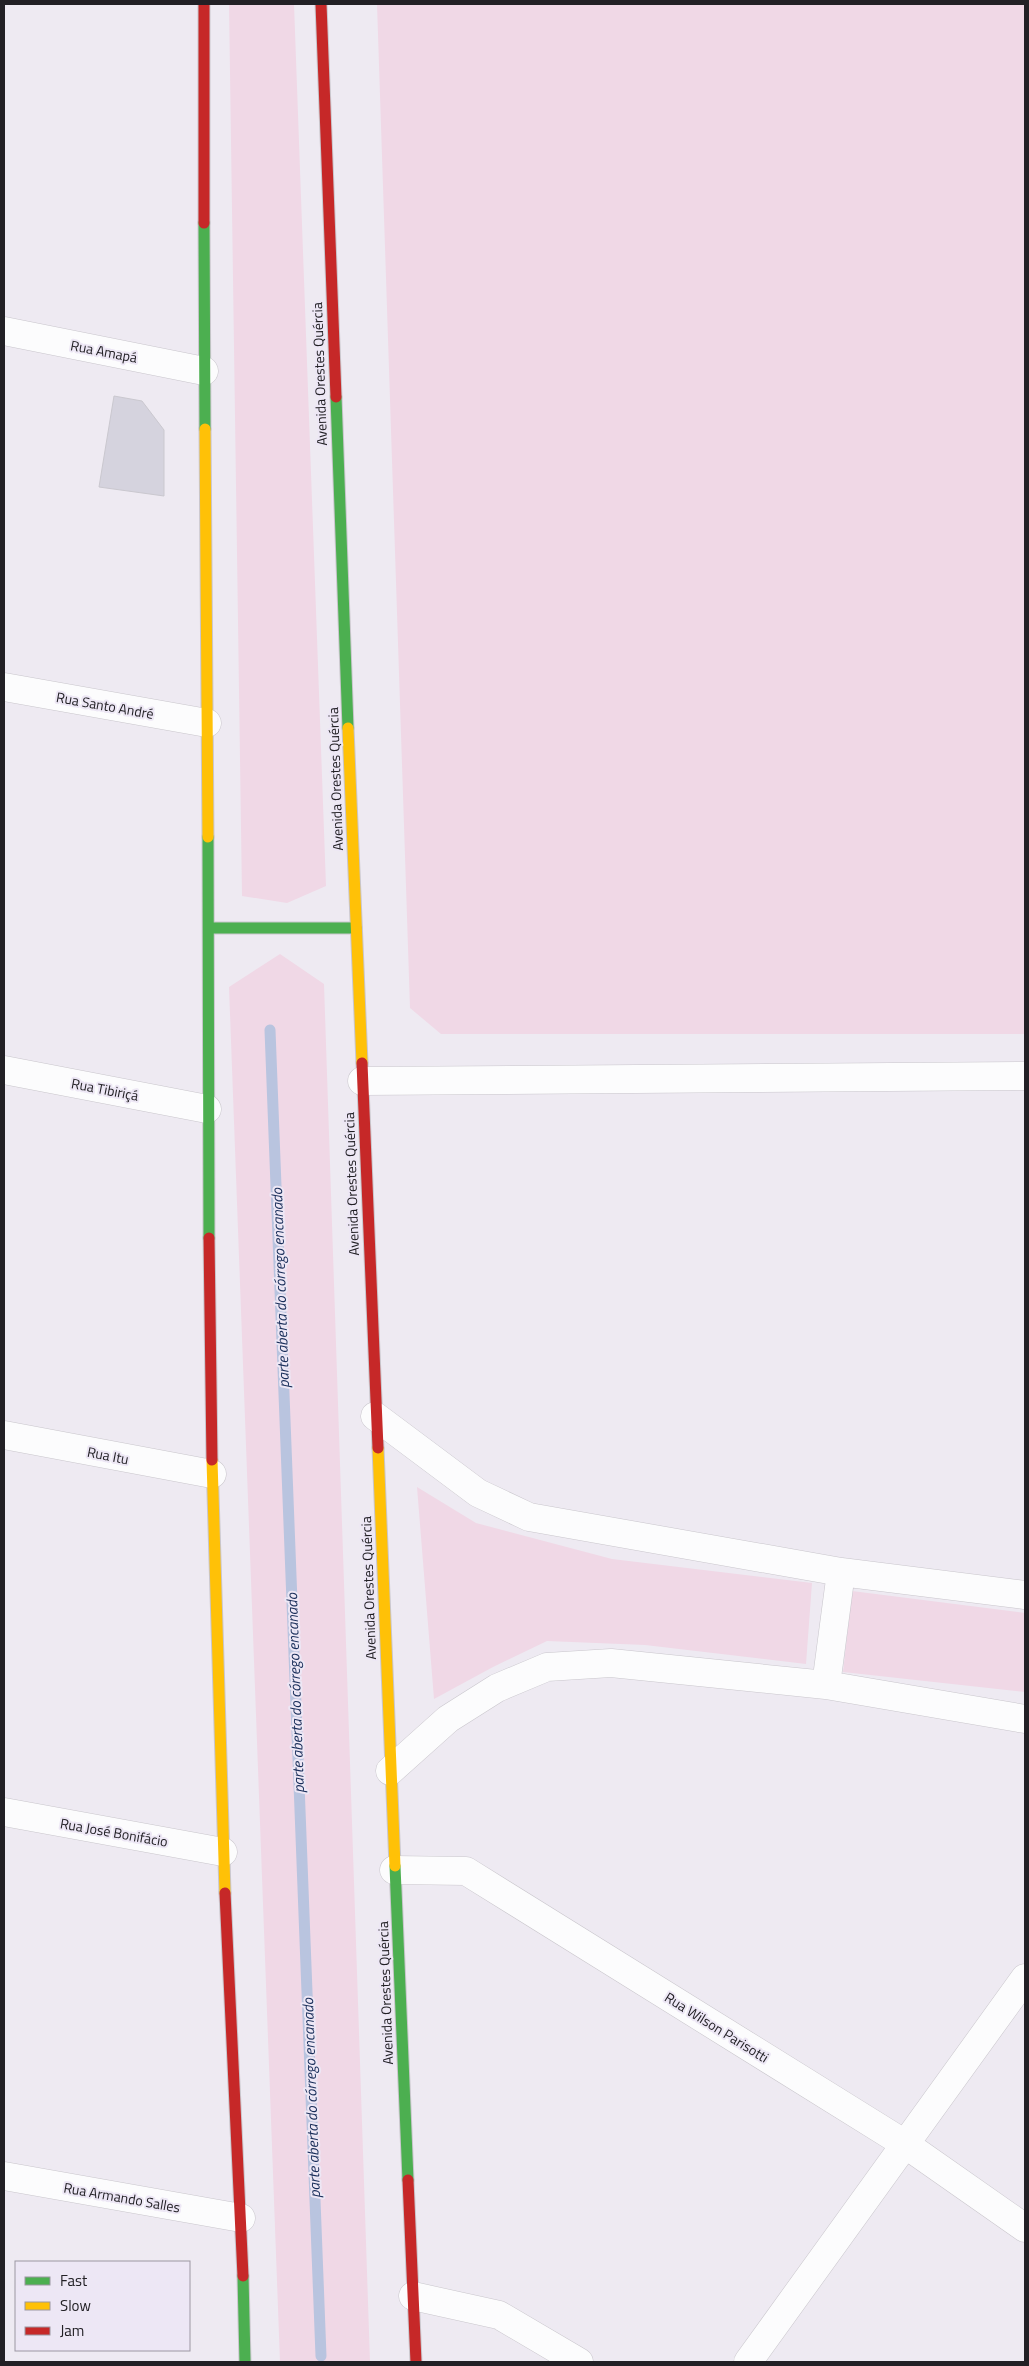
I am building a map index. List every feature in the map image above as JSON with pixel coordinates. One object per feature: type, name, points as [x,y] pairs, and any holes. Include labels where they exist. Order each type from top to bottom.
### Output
[{"type":"main road","points":[[204,4],[204,371],[209,928],[207,1109],[212,1474],[223,1852],[241,2218],[245,2362]]},
{"type":"main road","name":"Avenida Orestes Quércia","points":[[321,4],[375,1416],[416,2362]]},
{"type":"main road","points":[[209,928],[356,928]]},
{"type":"street","name":"Rua Amapá","points":[[4,331],[204,371]]},
{"type":"street","name":"Rua Santo André","points":[[4,686],[207,723]]},
{"type":"street","name":"Rua Tibiriçá","points":[[4,1070],[207,1109]]},
{"type":"street","points":[[362,1081],[1025,1076]]},
{"type":"street","points":[[375,1416],[478,1493],[529,1517],[841,1572],[1025,1595]]},
{"type":"street","name":"Rua Itu","points":[[4,1436],[212,1474]]},
{"type":"street","points":[[826,1685],[841,1572]]},
{"type":"street","points":[[390,1771],[448,1719],[497,1688],[547,1667],[611,1663],[826,1685],[1025,1719]]},
{"type":"street","name":"Rua José Bonifácio","points":[[4,1812],[223,1852]]},
{"type":"street","name":"Rua Wilson Parisotti","points":[[394,1870],[466,1871],[905,2144],[1025,2228]]},
{"type":"street","points":[[748,2362],[1025,1978]]},
{"type":"street","name":"Rua Armando Salles","points":[[4,2176],[241,2218]]},
{"type":"street","points":[[413,2296],[499,2315],[579,2362]]},
{"type":"shaded area","points":[[229,4],[294,4],[326,886],[287,903],[242,896]]},
{"type":"shaded area","points":[[377,4],[1025,4],[1025,1034],[441,1034],[410,1008]]},
{"type":"shaded area","points":[[280,954],[324,984],[370,2362],[280,2362],[229,987]]},
{"type":"shaded area","points":[[417,1487],[476,1523],[612,1559],[812,1583],[806,1664],[645,1645],[547,1641],[493,1667],[434,1699]]},
{"type":"shaded area","points":[[852,1591],[1025,1613],[1025,1692],[843,1672]]},
{"type":"building","points":[[114,396],[142,401],[164,430],[164,496],[99,487]]},
{"type":"waterway","name":"parte aberta do córrego encanado","points":[[270,1030],[321,2356]]},
{"type":"traffic: fast","points":[[204,223],[205,429]]},
{"type":"traffic: fast","points":[[336,397],[348,728]]},
{"type":"traffic: fast","points":[[208,837],[209,1238]]},
{"type":"traffic: fast","points":[[209,928],[356,928]]},
{"type":"traffic: fast","points":[[395,1866],[408,2180]]},
{"type":"traffic: fast","points":[[243,2276],[245,2362]]},
{"type":"traffic: slow","points":[[205,429],[208,837]]},
{"type":"traffic: slow","points":[[348,728],[362,1063]]},
{"type":"traffic: slow","points":[[378,1448],[395,1866]]},
{"type":"traffic: slow","points":[[212,1460],[225,1893]]},
{"type":"traffic: jam","points":[[204,4],[204,223]]},
{"type":"traffic: jam","points":[[321,4],[336,397]]},
{"type":"traffic: jam","points":[[362,1063],[378,1448]]},
{"type":"traffic: jam","points":[[209,1238],[212,1460]]},
{"type":"traffic: jam","points":[[225,1893],[243,2276]]},
{"type":"traffic: jam","points":[[408,2180],[416,2362]]}]
